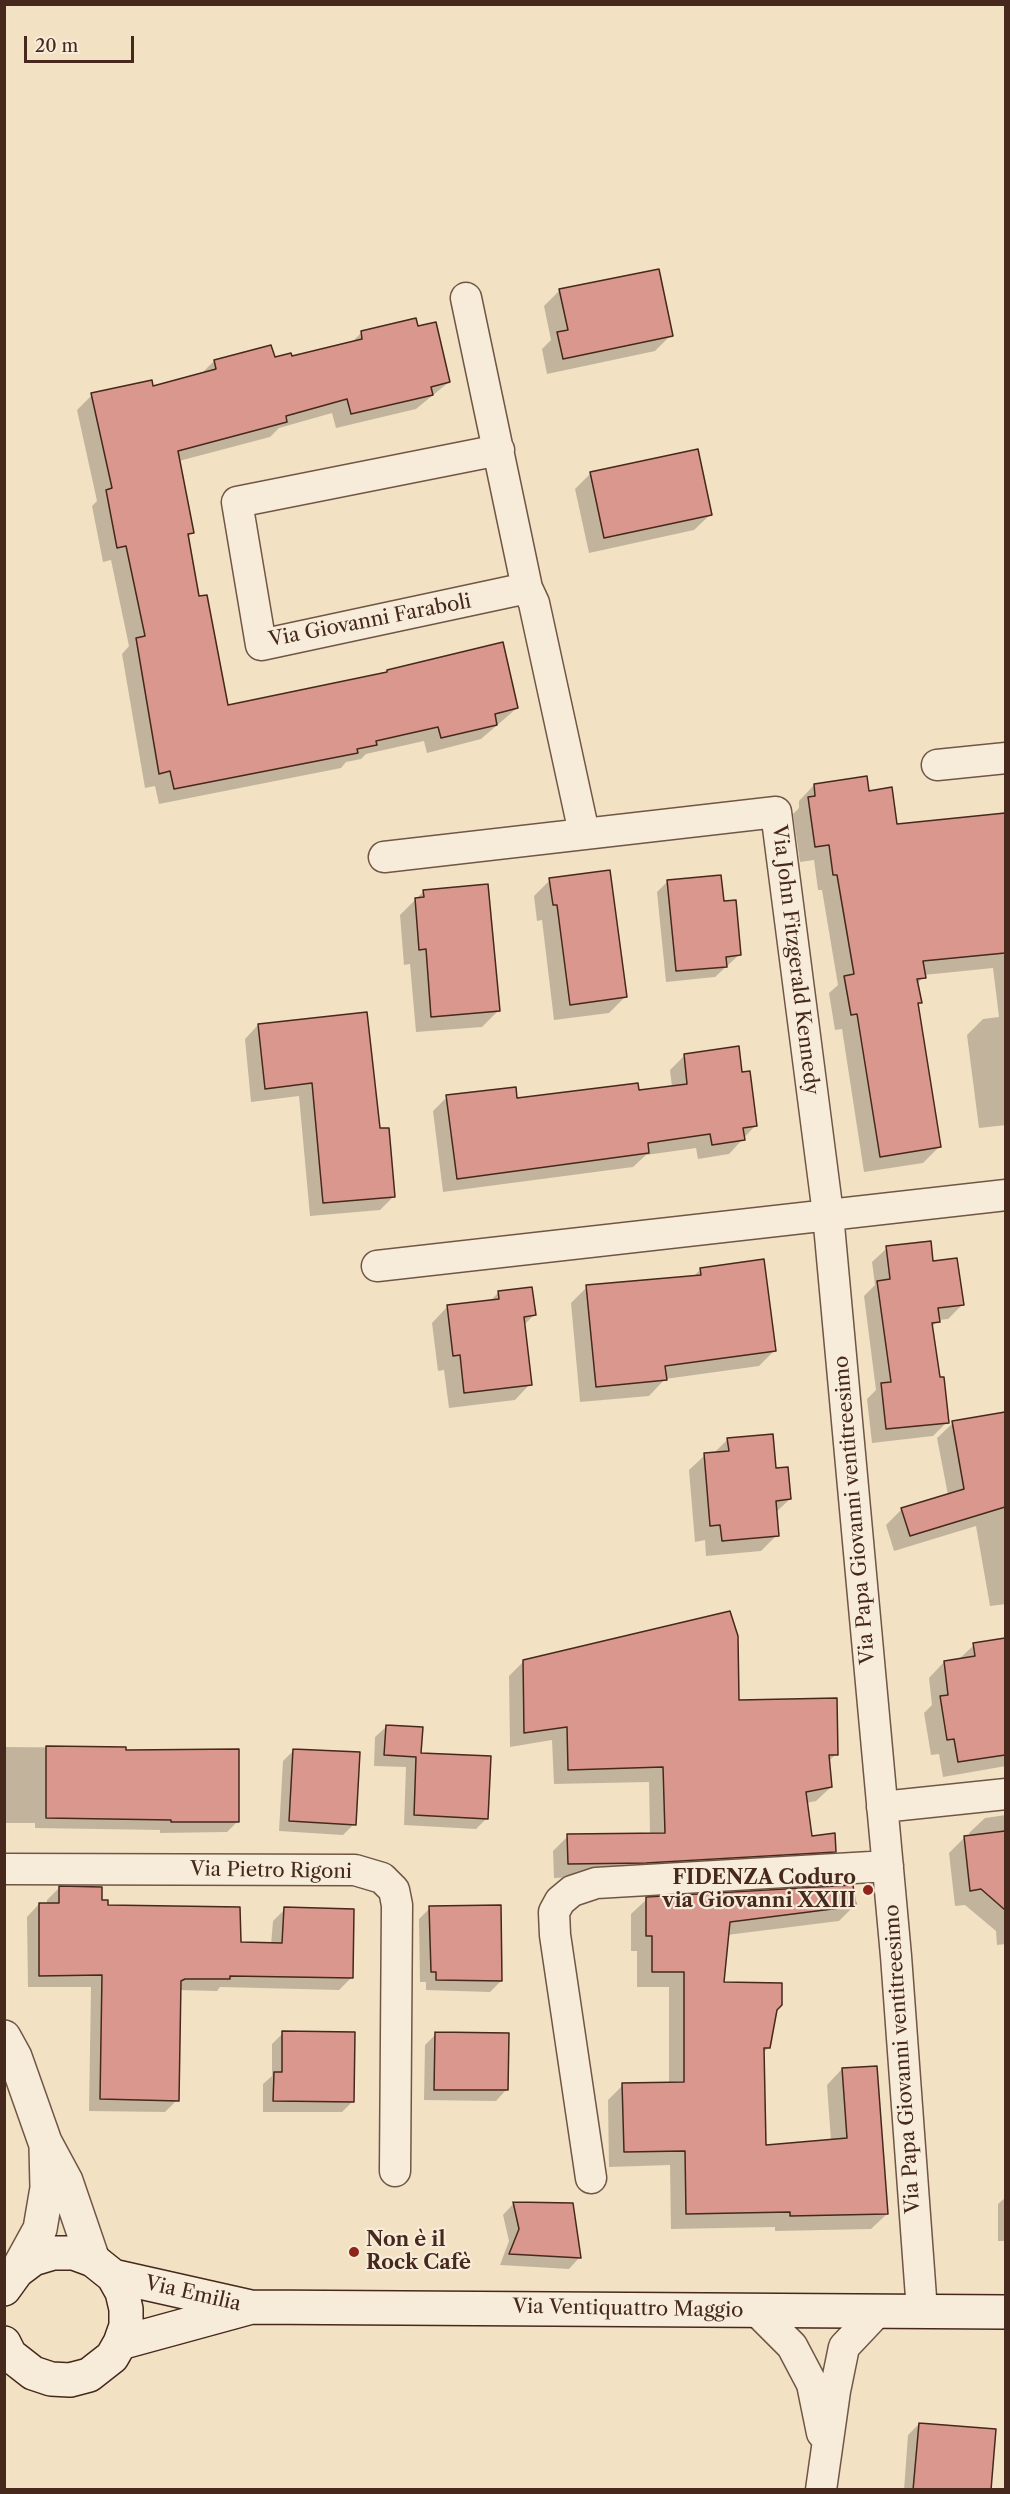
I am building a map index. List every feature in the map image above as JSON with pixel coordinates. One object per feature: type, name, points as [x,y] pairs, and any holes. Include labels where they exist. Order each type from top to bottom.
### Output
[{"type":"main road","points":[[4,2037],[15,2057],[45,2142],[66,2181],[103,2268],[122,2292],[126,2309],[126,2326],[112,2357],[102,2367],[88,2375],[70,2380],[51,2379],[33,2373],[6,2349]]},
{"type":"main road","points":[[9,2280],[40,2229],[47,2188],[45,2142]]},
{"type":"main road","name":"Via Emilia","points":[[9,2280],[33,2259],[53,2253],[74,2253],[103,2268],[251,2307]]},
{"type":"main road","name":"Via Ventiquattro Maggio","points":[[251,2307],[1005,2312]]},
{"type":"main road","name":"Via Emilia","points":[[120,2343],[251,2307]]},
{"type":"street","points":[[466,298],[527,588],[534,603],[584,833]]},
{"type":"street","name":"Via Giovanni Faraboli","points":[[499,450],[237,502],[261,645],[527,588]]},
{"type":"street","points":[[937,765],[1005,758]]},
{"type":"street","name":"Via John Fitzgerald Kennedy","points":[[384,857],[776,812],[828,1214]]},
{"type":"street","points":[[377,1266],[1005,1195]]},
{"type":"street","name":"Via Papa Giovanni ventitreesimo","points":[[828,1214],[888,1866],[922,2311]]},
{"type":"street","points":[[882,1807],[1005,1794]]},
{"type":"street","points":[[591,2178],[555,1935],[554,1912],[560,1901],[572,1891],[596,1883],[888,1866]]},
{"type":"street","name":"Via Pietro Rigoni","points":[[4,1869],[355,1870],[382,1878],[394,1890],[397,1905],[395,2171]]},
{"type":"street","points":[[756,2310],[792,2346],[812,2384],[826,2450]]},
{"type":"street","points":[[821,2490],[844,2347],[878,2311]]},
{"type":"building","points":[[659,269],[673,336],[563,359],[557,332],[568,330],[559,289]]},
{"type":"building","points":[[416,318],[418,326],[436,322],[450,382],[431,387],[433,395],[351,414],[347,399],[286,416],[287,422],[178,451],[194,533],[188,534],[199,596],[207,595],[228,705],[387,672],[387,670],[503,642],[518,708],[495,714],[497,725],[441,738],[438,727],[376,741],[377,745],[357,749],[358,753],[174,789],[170,771],[159,774],[136,638],[145,636],[126,546],[117,548],[106,490],[112,488],[91,393],[152,380],[153,386],[216,369],[214,360],[271,345],[275,357],[291,353],[292,356],[362,339],[361,331]]},
{"type":"building","points":[[698,449],[712,515],[604,538],[590,472]]},
{"type":"building","points":[[867,776],[869,791],[892,787],[897,824],[1005,813],[1005,953],[923,961],[926,978],[917,979],[922,1003],[918,1003],[941,1147],[880,1157],[857,1014],[851,1015],[844,976],[854,974],[837,875],[833,875],[829,845],[815,847],[808,797],[815,796],[814,784]]},
{"type":"building","points":[[610,870],[627,997],[570,1005],[557,905],[553,905],[549,878]]},
{"type":"building","points":[[721,875],[724,901],[736,900],[741,955],[726,957],[727,967],[676,971],[667,880]]},
{"type":"building","points":[[488,884],[500,1011],[431,1017],[426,949],[419,950],[415,898],[424,897],[423,890]]},
{"type":"building","points":[[367,1012],[380,1128],[389,1128],[395,1197],[323,1203],[312,1083],[265,1089],[258,1024]]},
{"type":"building","points":[[739,1046],[742,1072],[750,1071],[757,1126],[743,1128],[745,1140],[712,1145],[710,1134],[648,1143],[649,1153],[457,1179],[446,1095],[516,1087],[517,1098],[638,1083],[639,1090],[687,1084],[684,1054]]},
{"type":"building","points":[[931,1241],[933,1261],[957,1258],[964,1305],[938,1308],[940,1322],[932,1323],[940,1377],[944,1377],[949,1423],[886,1429],[881,1383],[891,1382],[877,1281],[890,1279],[886,1246]]},
{"type":"building","points":[[764,1259],[776,1351],[665,1366],[667,1380],[596,1387],[586,1285],[701,1275],[700,1268]]},
{"type":"building","points":[[532,1287],[536,1315],[524,1317],[532,1385],[464,1393],[460,1355],[453,1356],[447,1305],[499,1299],[498,1291]]},
{"type":"building","points":[[1005,1412],[1005,1507],[910,1536],[901,1508],[964,1489],[952,1421]]},
{"type":"building","points":[[773,1434],[776,1468],[788,1467],[791,1499],[776,1501],[779,1536],[722,1541],[720,1525],[710,1526],[704,1453],[729,1451],[727,1438]]},
{"type":"building","points":[[730,1611],[738,1636],[739,1700],[837,1698],[838,1755],[829,1755],[832,1787],[806,1792],[812,1836],[835,1833],[836,1852],[646,1863],[568,1864],[567,1834],[665,1833],[663,1767],[568,1770],[567,1727],[524,1733],[523,1660]]},
{"type":"building","points":[[1005,1638],[1005,1755],[958,1762],[954,1739],[947,1740],[940,1696],[948,1695],[944,1661],[975,1656],[973,1643]]},
{"type":"building","points":[[386,1725],[423,1727],[421,1753],[491,1756],[488,1819],[414,1815],[416,1757],[384,1755]]},
{"type":"building","points":[[46,1746],[126,1747],[126,1750],[239,1749],[239,1822],[46,1818]]},
{"type":"building","points":[[293,1749],[360,1752],[356,1825],[289,1821]]},
{"type":"building","points":[[1005,1831],[1005,1910],[981,1889],[970,1891],[964,1836]]},
{"type":"building","points":[[853,1885],[856,1906],[730,1922],[724,1982],[782,1983],[782,2005],[777,2010],[770,2048],[764,2048],[766,2145],[847,2138],[842,2068],[877,2066],[888,2214],[790,2216],[790,2212],[686,2214],[685,2151],[624,2152],[622,2083],[684,2082],[684,1972],[652,1972],[652,1936],[646,1936],[646,1897]]},
{"type":"building","points":[[59,1886],[102,1887],[102,1900],[108,1900],[108,1905],[240,1907],[241,1942],[282,1943],[284,1907],[354,1909],[353,1978],[230,1976],[230,1979],[185,1979],[181,1981],[179,2101],[100,2099],[102,1975],[39,1976],[39,1903],[59,1903]]},
{"type":"building","points":[[501,1905],[502,1981],[436,1980],[436,1972],[431,1972],[429,1906]]},
{"type":"building","points":[[282,2031],[355,2032],[354,2102],[273,2101],[274,2072],[282,2072]]},
{"type":"building","points":[[435,2032],[509,2033],[508,2090],[434,2090]]},
{"type":"building","points":[[513,2202],[573,2203],[581,2258],[509,2254],[519,2229]]},
{"type":"building","points":[[919,2423],[996,2429],[991,2490],[913,2490]]},
{"type":"place","name":"FIDENZA Coduro via Giovanni XXIII","points":[[868,1890]]},
{"type":"place","name":"Non è il Rock Cafè","points":[[354,2252]]}]
